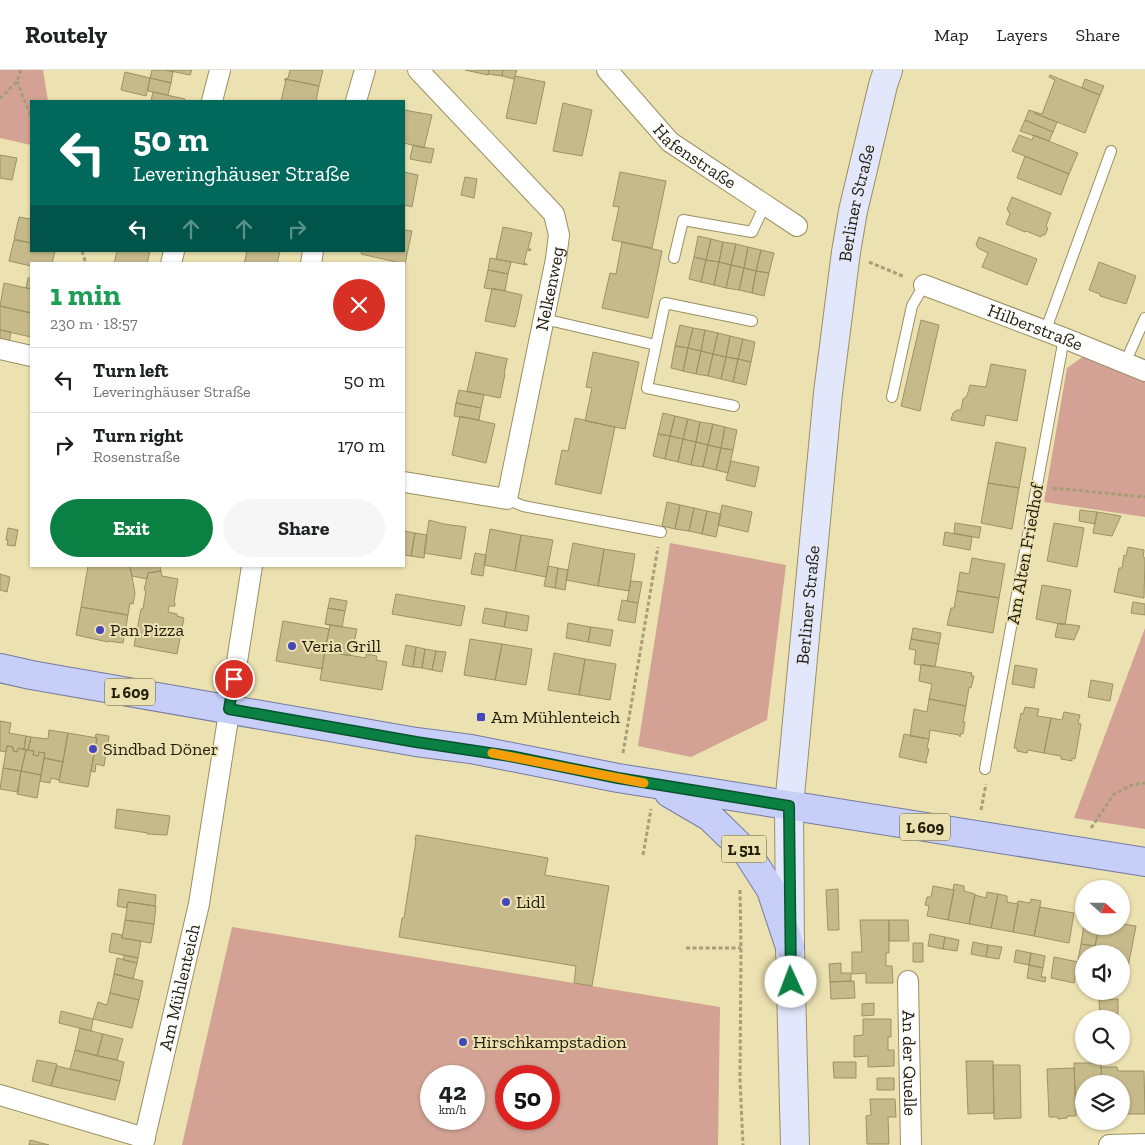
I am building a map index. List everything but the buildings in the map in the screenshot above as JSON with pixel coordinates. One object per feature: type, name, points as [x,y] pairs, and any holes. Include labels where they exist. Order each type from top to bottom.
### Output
[{"type":"main road","name":"Berliner Straße","points":[[795,1145],[789,806],[828,393],[846,252],[855,202],[888,70]]},
{"type":"main road","name":"L 609","points":[[0,668],[416,742],[510,756],[618,778],[1145,862]]},
{"type":"main road","name":"L 511","points":[[655,784],[710,817],[748,854],[772,890],[790,947]]},
{"type":"street","points":[[212,100],[220,70]]},
{"type":"street","points":[[356,100],[365,70]]},
{"type":"street","name":"Nelkenweg","points":[[418,70],[554,214],[559,235],[544,320],[507,499]]},
{"type":"street","name":"Hafenstraße","points":[[607,70],[670,142],[797,226]]},
{"type":"street","name":"Hilberstraße","points":[[924,285],[1145,371]]},
{"type":"street","points":[[0,349],[30,356]]},
{"type":"street","points":[[405,482],[507,499]]},
{"type":"street","name":"Am Mühlenteich","points":[[144,1142],[199,904],[252,567]]},
{"type":"street","name":"An der Quelle","points":[[908,981],[911,1145]]},
{"type":"street","points":[[0,1095],[144,1142]]},
{"type":"street","points":[[1109,1145],[1145,1144]]},
{"type":"lane","name":"Am Alten Friedhof","points":[[985,769],[1037,487],[1054,335],[1112,151]]},
{"type":"lane","points":[[674,258],[683,220],[752,232],[765,205]]},
{"type":"lane","points":[[892,397],[912,306],[924,285]]},
{"type":"lane","points":[[734,406],[647,388],[665,303],[752,320]]},
{"type":"lane","points":[[1125,363],[1145,318]]},
{"type":"lane","points":[[544,320],[656,345]]},
{"type":"lane","points":[[507,499],[523,506],[661,532]]},
{"type":"path","points":[[0,99],[17,81],[21,70]]},
{"type":"path","points":[[17,81],[30,114]]},
{"type":"path","points":[[1037,487],[1145,497]]},
{"type":"path","points":[[618,778],[661,532]]},
{"type":"path","points":[[976,835],[986,788],[985,769]]},
{"type":"path","points":[[1077,851],[1114,794],[1132,785],[1145,783]]},
{"type":"path","points":[[644,855],[655,784]]},
{"type":"path","points":[[740,884],[740,1080],[743,1145]]},
{"type":"path","points":[[686,948],[741,948]]},
{"type":"shaded area","points":[[0,70],[43,70],[48,100],[30,100],[30,145],[0,138]]},
{"type":"shaded area","points":[[1084,356],[1145,379],[1145,517],[1044,502],[1067,368]]},
{"type":"shaded area","points":[[670,543],[786,565],[767,720],[691,757],[638,746]]},
{"type":"shaded area","points":[[1145,628],[1145,829],[1074,818]]},
{"type":"shaded area","name":"Hirschkampstadion","points":[[232,927],[720,1007],[718,1145],[182,1145]]},
{"type":"slow traffic","points":[[492,753],[644,783]]},
{"type":"place","name":"Pan Pizza","points":[[100,630]]},
{"type":"place","name":"Veria Grill","points":[[292,646]]},
{"type":"place","name":"Am Mühlenteich","points":[[481,717]]},
{"type":"place","name":"Sindbad Döner","points":[[93,749]]},
{"type":"place","name":"Lidl","points":[[506,902]]},
{"type":"place","name":"Hirschkampstadion","points":[[463,1042]]},
{"type":"route","points":[[234,679],[229,709],[416,742],[510,756],[618,778],[789,806],[791,982]]}]
